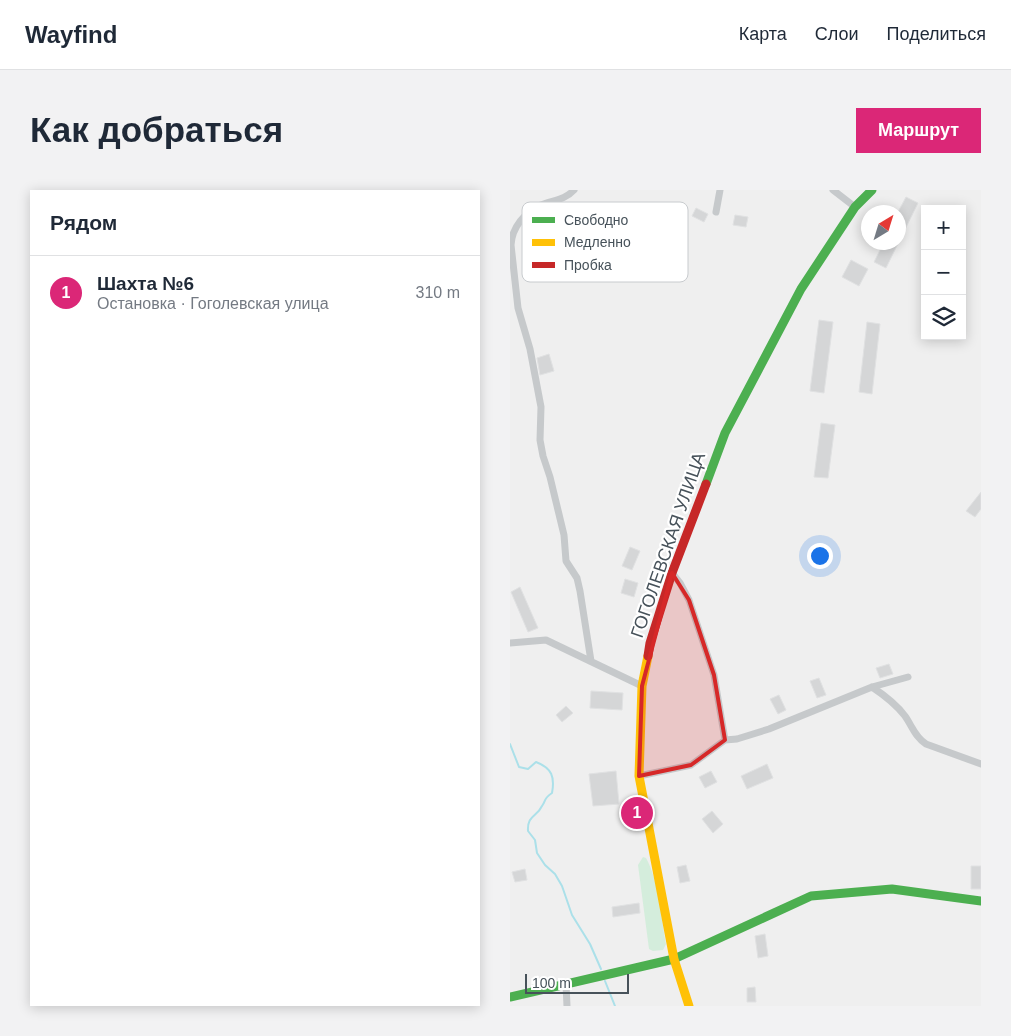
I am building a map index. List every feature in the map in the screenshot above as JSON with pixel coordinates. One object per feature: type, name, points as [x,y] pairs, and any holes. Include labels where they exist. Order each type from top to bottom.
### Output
[{"type":"main road","name":"ГОГОЛЕВСКАЯ УЛИЦА","points":[[689,1006],[674,959],[639,776],[642,686],[650,643],[672,573],[725,433],[801,289],[855,207],[872,190]]},
{"type":"main road","points":[[510,997],[674,959],[810,896],[892,889],[981,901]]},
{"type":"street","points":[[551,202],[566,197],[574,190]]},
{"type":"street","points":[[716,212],[720,190]]},
{"type":"street","points":[[833,190],[855,207]]},
{"type":"street","points":[[522,219],[512,236],[511,245],[518,308],[530,349],[541,407],[540,440],[543,456],[564,534],[566,561],[577,578],[580,590],[591,661]]},
{"type":"street","points":[[672,573],[689,600],[714,675],[725,740]]},
{"type":"street","points":[[510,643],[546,640],[642,686]]},
{"type":"street","points":[[639,776],[691,766],[725,740],[737,739],[769,729],[872,686],[908,677]]},
{"type":"street","points":[[872,686],[904,714],[918,739],[926,744],[981,764]]},
{"type":"street","points":[[566,984],[567,1006]]},
{"type":"highlighted area","points":[[672,573],[689,600],[714,675],[725,740],[691,765],[639,776],[642,686]]},
{"type":"green space","points":[[643,857],[646,858],[657,888],[666,944],[663,950],[653,951],[649,949],[638,865]]},
{"type":"building","points":[[906,197],[918,203],[906,227],[906,205],[902,205]]},
{"type":"building","points":[[696,208],[708,214],[704,222],[692,216]]},
{"type":"building","points":[[735,215],[748,217],[746,227],[733,225]]},
{"type":"building","points":[[880,250],[895,250],[886,268],[874,262]]},
{"type":"building","points":[[851,260],[868,269],[859,286],[842,277]]},
{"type":"building","points":[[819,320],[833,322],[824,393],[810,391]]},
{"type":"building","points":[[867,322],[880,324],[872,394],[859,392]]},
{"type":"building","points":[[549,354],[554,371],[540,375],[537,358]]},
{"type":"building","points":[[821,423],[835,425],[828,478],[814,477]]},
{"type":"building","points":[[981,492],[981,509],[975,517],[966,511]]},
{"type":"building","points":[[630,547],[640,551],[632,570],[622,566]]},
{"type":"building","points":[[625,579],[638,583],[634,597],[621,593]]},
{"type":"building","points":[[520,587],[538,628],[528,632],[511,592]]},
{"type":"building","points":[[889,664],[893,674],[880,678],[876,668]]},
{"type":"building","points":[[819,678],[826,695],[817,698],[810,681]]},
{"type":"building","points":[[591,691],[623,693],[622,710],[590,708]]},
{"type":"building","points":[[779,695],[786,710],[778,714],[770,699]]},
{"type":"building","points":[[566,706],[573,713],[562,722],[556,715]]},
{"type":"building","points":[[767,764],[773,778],[747,789],[741,776]]},
{"type":"building","points":[[616,771],[619,804],[593,806],[589,774]]},
{"type":"building","points":[[711,771],[717,782],[705,788],[699,777]]},
{"type":"building","points":[[712,811],[723,824],[713,833],[702,819]]},
{"type":"building","points":[[686,865],[690,881],[680,883],[677,867]]},
{"type":"building","points":[[971,866],[981,866],[981,889],[971,889]]},
{"type":"building","points":[[525,869],[527,880],[515,882],[512,872]]},
{"type":"building","points":[[639,903],[640,913],[613,917],[612,907]]},
{"type":"building","points":[[765,934],[768,956],[758,958],[755,936]]},
{"type":"building","points":[[755,987],[756,1002],[747,1002],[747,988]]},
{"type":"waterway","points":[[510,744],[519,767],[528,769],[536,762],[546,767],[551,774],[553,782],[552,793],[546,798],[540,810],[529,822],[528,831],[535,840],[537,853],[545,865],[555,874],[562,886],[572,915],[590,944],[601,969]]},
{"type":"waterway","points":[[605,981],[615,1006]]},
{"type":"traffic: fast","points":[[706,484],[725,433],[801,289],[855,207],[872,190]]},
{"type":"traffic: fast","points":[[510,997],[674,959],[811,896],[892,889],[981,901]]},
{"type":"traffic: slow","points":[[648,656],[642,686],[639,776],[674,959],[689,1006]]},
{"type":"traffic: jam","points":[[648,656],[650,643],[672,573],[706,484]]},
{"type":"place","name":"Шахта №6","points":[[637,813]]}]
